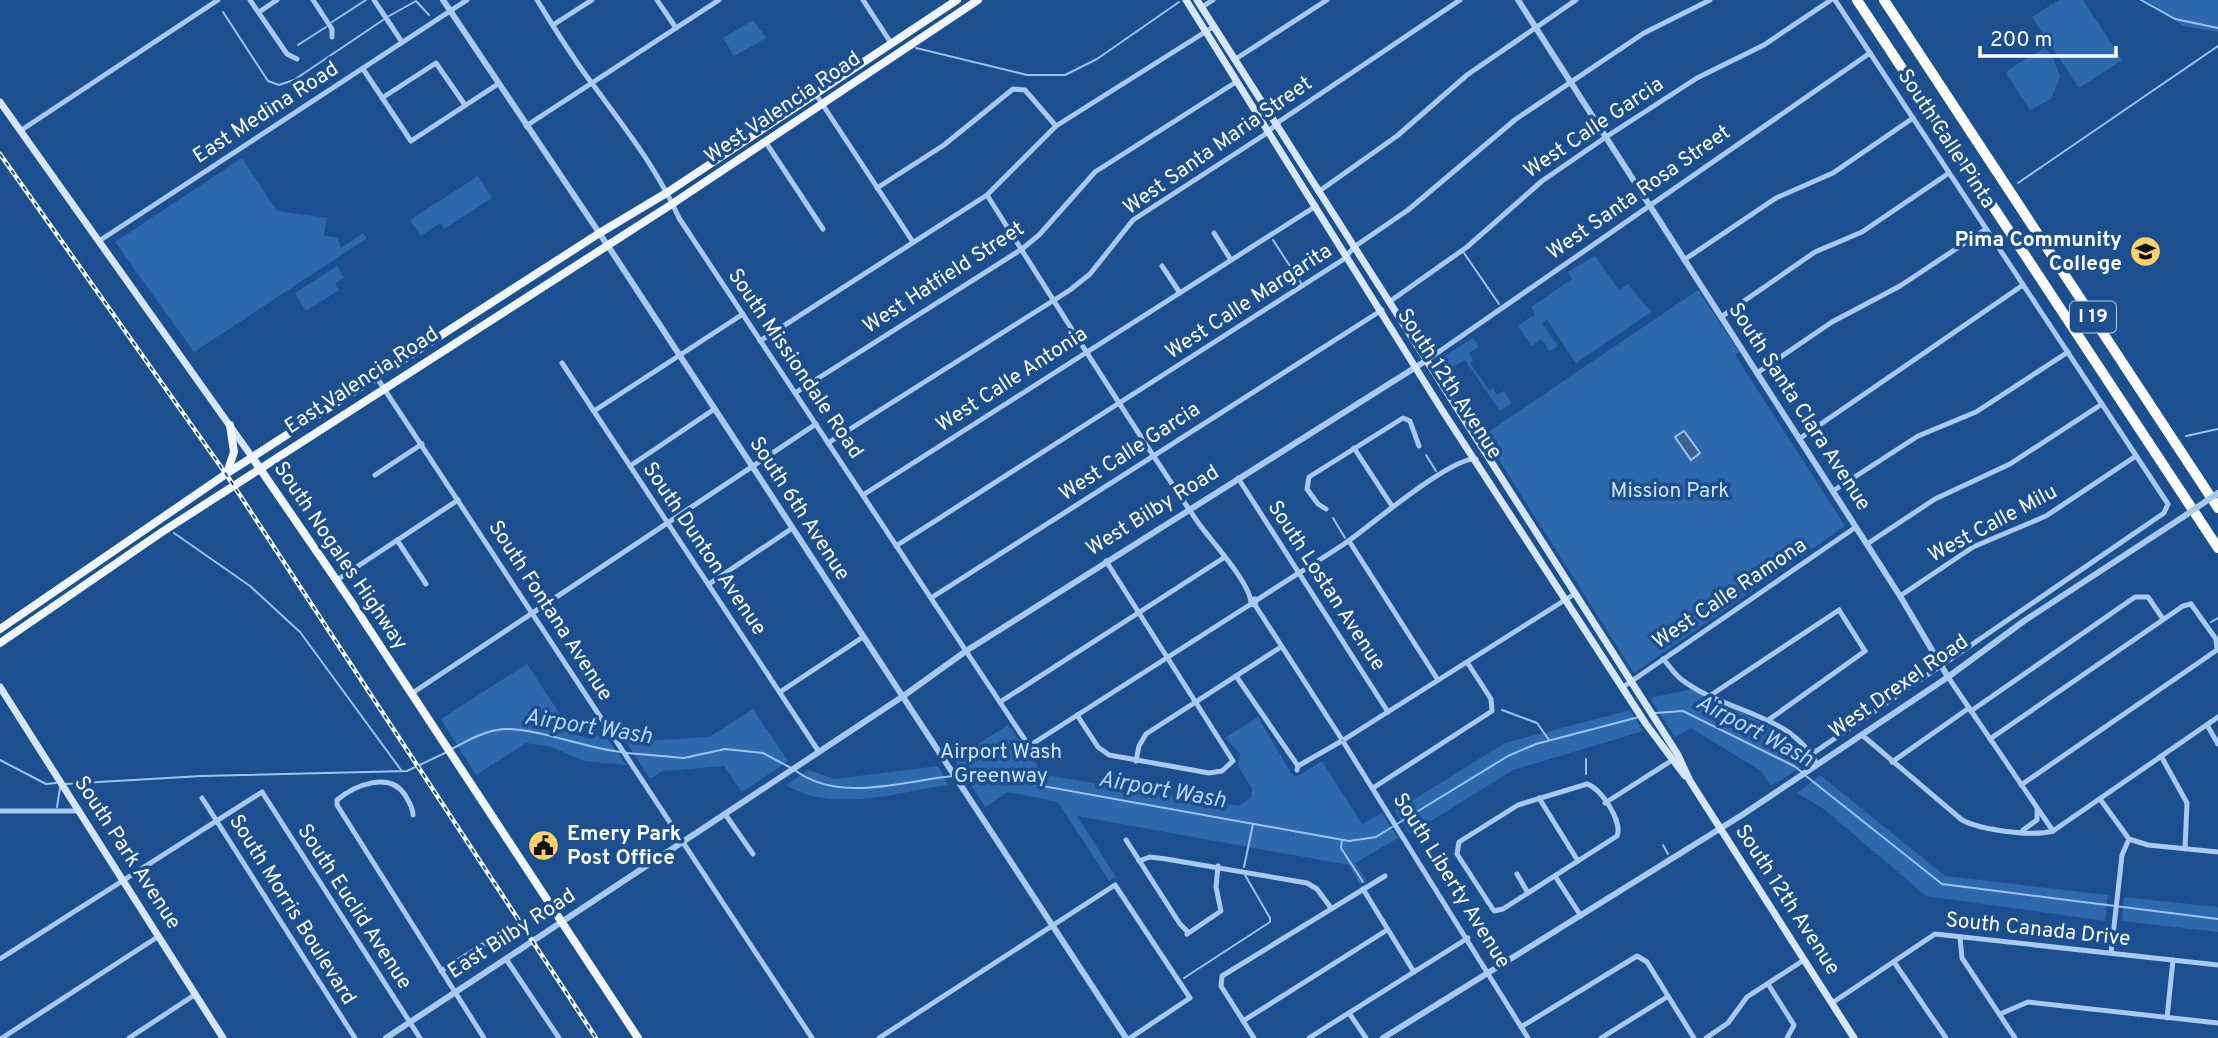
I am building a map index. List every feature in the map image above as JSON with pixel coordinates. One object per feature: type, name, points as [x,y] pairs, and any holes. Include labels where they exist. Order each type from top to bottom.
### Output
[{"type":"highway","name":"I 19","points":[[1857,0],[2218,548]]},
{"type":"highway","name":"I 19","points":[[1887,3],[2218,508]]},
{"type":"main road","name":"West Valencia Road","points":[[598,233],[668,192],[957,0]]},
{"type":"main road","name":"West Valencia Road","points":[[606,244],[672,204],[978,0]]},
{"type":"main road","name":"South 12th Avenue","points":[[1186,0],[1382,310],[1415,367],[1477,459],[1565,600],[1671,761],[1690,781]]},
{"type":"main road","name":"South 12th Avenue","points":[[1200,4],[1576,593],[1657,722],[1690,781],[1854,1038]]},
{"type":"main road","points":[[891,43],[898,53]]},
{"type":"main road","name":"South Nogales Highway","points":[[0,102],[337,580],[638,1038]]},
{"type":"main road","name":"East Valencia Road","points":[[0,629],[226,474],[598,233]]},
{"type":"main road","name":"East Valencia Road","points":[[0,643],[162,531],[606,244]]},
{"type":"main road","points":[[473,315],[480,325]]},
{"type":"main road","points":[[226,474],[234,452],[230,425]]},
{"type":"main road","points":[[1466,445],[1477,438]]},
{"type":"main road","points":[[155,522],[162,531]]},
{"type":"main road","points":[[64,583],[71,593]]},
{"type":"main road","name":"South Park Avenue","points":[[0,687],[223,1038]]},
{"type":"street","points":[[20,131],[218,0]]},
{"type":"street","points":[[250,0],[287,54],[297,59]]},
{"type":"street","points":[[258,12],[277,0]]},
{"type":"street","points":[[313,0],[332,29],[332,37]]},
{"type":"street","points":[[374,0],[402,43]]},
{"type":"street","name":"South 6th Avenue","points":[[443,0],[1128,1038]]},
{"type":"street","name":"East Medina Road","points":[[99,241],[467,0]]},
{"type":"street","name":"South Missiondale Road","points":[[537,0],[668,192],[672,204],[760,341],[1029,746],[1077,715]]},
{"type":"street","points":[[553,25],[592,0]]},
{"type":"street","points":[[657,0],[676,28]]},
{"type":"street","points":[[526,126],[718,0]]},
{"type":"street","points":[[863,0],[891,43]]},
{"type":"street","points":[[1200,4],[1213,0]]},
{"type":"street","points":[[1234,60],[1327,0]]},
{"type":"street","name":"West Santa Maria Street","points":[[828,443],[1056,300],[1090,274],[1133,220],[1268,132],[1460,0]]},
{"type":"street","name":"South Santa Clara Avenue","points":[[1518,0],[1867,544],[1948,677],[2053,831]]},
{"type":"street","points":[[1318,192],[1397,136],[1467,75],[1576,0]]},
{"type":"street","name":"West Calle Margarita","points":[[897,546],[1348,256],[1354,247],[1408,210],[1516,118],[1644,33],[1710,0]]},
{"type":"street","name":"South Calle Pinta","points":[[1833,0],[2024,285],[2168,507]]},
{"type":"street","name":"West Calle Garcia","points":[[1389,302],[1467,247],[1542,181],[1606,137],[1697,78],[1764,45],[1833,0]]},
{"type":"street","points":[[760,341],[987,195],[1056,126],[1213,27]]},
{"type":"street","name":"West Santa Rosa Street","points":[[1427,360],[1870,53]]},
{"type":"street","points":[[382,98],[436,63],[465,105]]},
{"type":"street","points":[[363,69],[411,141],[498,83]]},
{"type":"street","name":"West Hatfield Street","points":[[795,393],[1022,248],[1039,235],[1095,172],[1236,82]]},
{"type":"street","points":[[877,188],[944,145],[1011,91],[1021,88],[1056,126]]},
{"type":"street","points":[[815,93],[913,242]]},
{"type":"street","points":[[1684,260],[1776,198],[1833,173],[1913,118]]},
{"type":"street","points":[[765,141],[824,229]]},
{"type":"street","points":[[1721,317],[1815,252],[1862,232],[1949,173]]},
{"type":"street","name":"South Liberty Avenue","points":[[987,195],[1390,814],[1490,972],[1528,1038]]},
{"type":"street","name":"West Calle Antonia","points":[[863,495],[1316,206]]},
{"type":"street","points":[[1757,373],[1832,322],[1900,286],[1986,229]]},
{"type":"street","points":[[1214,233],[1231,260]]},
{"type":"street","points":[[1162,266],[1180,293]]},
{"type":"street","points":[[1799,439],[2024,285]]},
{"type":"street","name":"West Calle Garcia","points":[[931,598],[1382,310]]},
{"type":"street","points":[[593,411],[743,314]]},
{"type":"street","points":[[1833,491],[1918,436],[1984,407],[2068,352]]},
{"type":"street","name":"West Bilby Road","points":[[902,697],[966,651],[1106,561],[1427,360]]},
{"type":"street","name":"South Dunton Avenue","points":[[562,363],[820,752]]},
{"type":"street","name":"South Fontana Avenue","points":[[377,378],[812,1038]]},
{"type":"street","points":[[1867,544],[1935,499],[2010,464],[2102,404]]},
{"type":"street","points":[[630,466],[713,410]]},
{"type":"street","points":[[1326,509],[1318,504],[1304,482],[1403,418],[1410,421],[1419,446]]},
{"type":"street","points":[[411,694],[816,424]]},
{"type":"street","points":[[1106,561],[1168,657],[1196,701],[1234,759],[1222,771],[1209,773],[1136,761],[1103,752],[1077,715],[1168,657],[1253,602],[1349,541],[1392,506],[1462,461],[1468,455],[1460,436]]},
{"type":"street","points":[[375,475],[422,444]]},
{"type":"street","points":[[1354,448],[1392,506]]},
{"type":"street","name":"West Calle Milu","points":[[1900,596],[1973,547],[2046,516],[2136,456]]},
{"type":"street","points":[[1462,461],[1477,459]]},
{"type":"street","name":"South Lostan Avenue","points":[[1238,478],[1388,712]]},
{"type":"street","name":"West Drexel Road","points":[[1383,1038],[1798,779],[1948,677],[2012,629],[2218,493]]},
{"type":"street","points":[[337,580],[458,500]]},
{"type":"street","name":"West Drexel Road","points":[[1812,754],[2164,513],[2168,507]]},
{"type":"street","name":"West Calle Ramona","points":[[1623,687],[1856,527]]},
{"type":"street","points":[[709,584],[791,529]]},
{"type":"street","points":[[397,540],[426,584]]},
{"type":"street","points":[[1349,541],[1438,680]]},
{"type":"street","points":[[1000,702],[1225,557]]},
{"type":"street","points":[[1892,762],[2144,592],[2164,619]]},
{"type":"street","points":[[1236,676],[1297,768],[1576,593]]},
{"type":"street","points":[[1990,739],[2191,602],[2217,639],[2218,648],[2021,785]]},
{"type":"street","points":[[1711,695],[1840,607],[1868,651],[1767,720]]},
{"type":"street","points":[[780,692],[863,637]]},
{"type":"street","points":[[1136,761],[1141,740],[1146,734],[1281,647]]},
{"type":"street","points":[[1663,659],[1682,680],[1791,734],[1812,754],[1814,767]]},
{"type":"street","points":[[1373,788],[1495,709],[1467,662]]},
{"type":"street","name":"East Bilby Road","points":[[386,1038],[902,697]]},
{"type":"street","points":[[1861,735],[1962,820],[1978,827],[2039,833],[2053,831],[2218,717]]},
{"type":"street","points":[[2207,725],[2218,744]]},
{"type":"street","points":[[2161,756],[2188,803],[2185,849]]},
{"type":"street","points":[[1605,803],[1671,761]]},
{"type":"street","points":[[413,815],[413,809],[396,784],[365,784],[338,799],[337,805],[484,1038]]},
{"type":"street","points":[[1587,784],[1595,787],[1605,803],[1617,821],[1620,833],[1497,912],[1457,854],[1456,846],[1518,805],[1587,784]]},
{"type":"street","name":"South Euclid Avenue","points":[[217,821],[262,792],[420,1038]]},
{"type":"street","name":"South Morris Boulevard","points":[[202,798],[355,1038]]},
{"type":"street","points":[[1539,798],[1578,861]]},
{"type":"street","points":[[2099,799],[2129,839],[2148,845],[2218,852]]},
{"type":"street","points":[[2020,831],[2037,820],[2037,806]]},
{"type":"street","points":[[0,811],[80,811]]},
{"type":"street","points":[[725,814],[753,854]]},
{"type":"street","points":[[0,959],[217,821]]},
{"type":"street","points":[[2111,954],[2122,855],[2129,839]]},
{"type":"street","points":[[1126,841],[1187,933],[1222,912],[1216,887],[1218,866]]},
{"type":"street","points":[[1139,861],[1150,857],[1218,866],[1307,883],[1317,889],[1331,908]]},
{"type":"street","points":[[1517,874],[1528,893]]},
{"type":"street","points":[[1254,1038],[1220,986],[1220,980],[1385,876]]},
{"type":"street","points":[[1555,876],[1581,916]]},
{"type":"street","points":[[879,1038],[1115,885],[1190,998],[1128,1038]]},
{"type":"street","points":[[1363,889],[1414,972]]},
{"type":"street","points":[[1244,1021],[1387,930]]},
{"type":"street","name":"South Canada Drive","points":[[1832,1003],[1935,934],[2218,965]]},
{"type":"street","points":[[2,1038],[159,936]]},
{"type":"street","points":[[1960,937],[1962,958],[2015,1038]]},
{"type":"street","points":[[1309,1038],[1468,939]]},
{"type":"street","points":[[441,971],[486,943]]},
{"type":"street","points":[[1521,1027],[1630,957],[1639,955],[1647,962],[1694,1038]]},
{"type":"street","points":[[506,959],[559,1038]]},
{"type":"street","points":[[1706,1038],[1728,1023],[1747,998],[1804,960]]},
{"type":"street","points":[[2167,1018],[2174,960]]},
{"type":"street","points":[[1894,962],[1946,1038]]},
{"type":"street","points":[[1768,984],[1791,1033],[1798,1038]]},
{"type":"street","points":[[130,1038],[196,995]]},
{"type":"street","points":[[1601,1038],[1667,997]]},
{"type":"street","points":[[2000,1014],[2028,1002],[2218,1023]]},
{"type":"street","points":[[1349,1013],[1366,1038]]},
{"type":"green space","points":[[2059,0],[2083,0],[2122,60],[2079,88],[2032,17]]},
{"type":"green space","points":[[2146,0],[2218,0],[2218,32],[2183,26]]},
{"type":"green space","points":[[753,20],[766,38],[734,56],[723,38]]},
{"type":"green space","points":[[2044,48],[2052,55],[2060,77],[2051,99],[2030,110],[2007,75],[2008,70]]},
{"type":"green space","points":[[242,158],[277,211],[327,218],[324,235],[337,238],[341,248],[363,233],[367,238],[194,352],[115,242]]},
{"type":"green space","points":[[478,176],[492,198],[444,229],[440,223],[421,236],[410,220]]},
{"type":"green space","points":[[1595,256],[1619,290],[1628,284],[1651,312],[1576,363],[1547,320],[1542,323],[1558,346],[1550,351],[1541,339],[1532,346],[1518,326],[1535,314],[1531,307],[1572,279],[1567,272]]},
{"type":"green space","points":[[337,266],[344,278],[335,283],[339,290],[306,311],[295,293]]},
{"type":"green space","name":"Mission Park","points":[[1698,290],[1739,352],[1735,355],[1845,526],[1634,673],[1485,438],[1485,434]]},
{"type":"green space","points":[[1473,338],[1479,346],[1469,353],[1473,360],[1470,363],[1489,390],[1493,388],[1497,395],[1504,391],[1512,403],[1500,411],[1465,360],[1452,368],[1443,357]]},
{"type":"green space","points":[[527,664],[573,734],[592,739],[603,732],[626,765],[584,761],[552,747],[526,743],[476,775],[441,719]]},
{"type":"green space","points":[[1692,689],[1771,728],[1799,749],[1810,762],[1771,786],[1761,771],[1691,728],[1675,737],[1650,698]]},
{"type":"green space","points":[[753,709],[788,761],[742,792],[724,766],[662,771],[650,779],[626,742],[709,737]]},
{"type":"green space","points":[[1630,710],[1643,731],[1513,770],[1410,834],[1395,811],[1505,743]]},
{"type":"green space","name":"Airport Wash Greenway","points":[[1258,717],[1291,773],[1296,777],[1322,761],[1362,824],[1382,813],[1398,838],[1355,863],[1366,880],[1360,884],[1349,865],[1077,816],[1116,877],[1109,881],[1058,802],[1008,792],[985,807],[954,759],[1008,725],[1044,775],[1239,806],[1251,798],[1252,789],[1238,766],[1240,753],[1225,738]]},
{"type":"green space","name":"Airport Wash Greenway","points":[[938,766],[948,785],[887,796],[845,800],[824,798],[804,794],[786,785],[809,770],[834,779]]},
{"type":"green space","points":[[1820,775],[1945,876],[2108,895],[2105,921],[1926,896],[1824,809],[1797,793]]},
{"type":"green space","points":[[2124,897],[2218,907],[2218,932],[2122,921]]},
{"type":"shaded area","points":[[1684,431],[1700,453],[1691,460],[1675,437]]},
{"type":"waterway","points":[[332,22],[366,0]]},
{"type":"waterway","points":[[2141,0],[2175,19],[2218,28]]},
{"type":"waterway","points":[[389,16],[416,1],[429,15]]},
{"type":"waterway","points":[[916,48],[1027,75],[1065,75],[1097,59],[1179,2]]},
{"type":"waterway","points":[[223,12],[268,81],[279,85],[294,80],[383,20]]},
{"type":"waterway","points":[[298,45],[326,27]]},
{"type":"waterway","points":[[2018,183],[2218,46]]},
{"type":"waterway","points":[[1273,240],[1301,283]]},
{"type":"waterway","points":[[1464,253],[1499,304]]},
{"type":"waterway","points":[[2186,436],[2218,429]]},
{"type":"waterway","points":[[1426,455],[1436,471]]},
{"type":"waterway","points":[[1333,518],[1345,538]]},
{"type":"waterway","points":[[174,533],[250,586],[300,632],[401,770]]},
{"type":"waterway","points":[[2211,622],[2218,618]]},
{"type":"waterway","points":[[1502,710],[1537,723],[1549,740]]},
{"type":"waterway","name":"Airport Wash","points":[[1655,713],[1683,711],[1802,772]]},
{"type":"waterway","name":"Airport Wash","points":[[1397,824],[1508,756],[1536,744],[1639,717]]},
{"type":"waterway","name":"Airport Wash","points":[[452,749],[485,733],[509,729],[621,752]]},
{"type":"waterway","name":"Airport Wash","points":[[627,753],[684,758],[725,749],[763,753],[791,768]]},
{"type":"waterway","name":"Airport Wash","points":[[65,784],[201,776],[407,771],[447,752]]},
{"type":"waterway","points":[[1586,759],[1586,774]]},
{"type":"waterway","name":"Airport Wash","points":[[0,760],[46,784],[56,783]]},
{"type":"waterway","name":"Airport Wash","points":[[796,771],[813,781],[852,788],[953,776]]},
{"type":"waterway","name":"Airport Wash","points":[[959,775],[975,774],[1349,841],[1376,837],[1392,827]]},
{"type":"waterway","name":"Airport Wash","points":[[1806,776],[1942,884],[2218,919]]},
{"type":"waterway","points":[[57,807],[60,788]]},
{"type":"waterway","points":[[1244,867],[1253,824]]},
{"type":"waterway","points":[[1342,840],[1341,848],[1363,882]]},
{"type":"waterway","points":[[1663,845],[1668,854]]},
{"type":"waterway","points":[[1184,978],[1270,922],[1245,875]]},
{"type":"railway","points":[[0,154],[226,474],[596,1038]]},
{"type":"place","name":"Pima Community College","points":[[2145,252]]},
{"type":"place","name":"Emery Park Post Office","points":[[544,846]]}]
